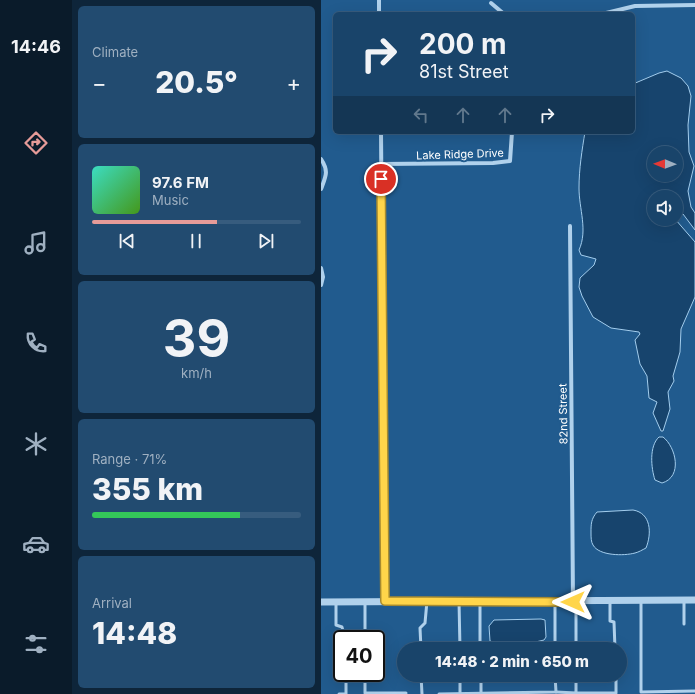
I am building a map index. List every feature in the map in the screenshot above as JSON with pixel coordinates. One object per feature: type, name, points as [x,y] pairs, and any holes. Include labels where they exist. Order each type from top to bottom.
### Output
[{"type":"street","points":[[379,0],[379,12]]},
{"type":"street","points":[[491,3],[502,12]]},
{"type":"street","points":[[610,12],[635,6],[695,5]]},
{"type":"street","points":[[381,134],[385,601]]},
{"type":"street","name":"Lake Ridge Drive","points":[[381,164],[493,163],[510,161],[512,134]]},
{"type":"street","points":[[321,159],[326,167],[326,176],[321,189]]},
{"type":"street","name":"82nd Street","points":[[570,226],[574,602]]},
{"type":"street","points":[[321,268],[323,277],[321,285]]},
{"type":"street","points":[[321,602],[610,602],[695,600]]},
{"type":"lane","points":[[684,600],[684,624]]},
{"type":"lane","points":[[365,601],[365,630]]},
{"type":"lane","points":[[421,642],[420,628],[425,623],[427,601]]},
{"type":"lane","points":[[459,601],[460,642]]},
{"type":"lane","points":[[480,601],[480,642]]},
{"type":"lane","points":[[641,601],[641,692],[695,691]]},
{"type":"lane","points":[[336,602],[336,625],[342,627],[344,630]]},
{"type":"lane","points":[[555,602],[555,642]]},
{"type":"lane","points":[[574,602],[575,642]]},
{"type":"lane","points":[[610,602],[611,621],[614,622],[615,642]]},
{"type":"lane","points":[[339,694],[346,694],[346,682]]},
{"type":"lane","points":[[365,682],[365,693],[406,693]]},
{"type":"lane","points":[[421,682],[422,694]]},
{"type":"lane","points":[[460,682],[460,694]]},
{"type":"lane","points":[[481,682],[481,693]]},
{"type":"lane","points":[[555,682],[556,692]]},
{"type":"lane","points":[[575,682],[575,693]]},
{"type":"lane","points":[[439,694],[556,692],[616,693],[616,682]]},
{"type":"water","points":[[667,71],[681,78],[688,86],[691,96],[688,125],[689,152],[694,166],[688,191],[691,207],[695,213],[695,230],[683,214],[683,190],[647,190],[647,226],[681,226],[695,242],[695,297],[681,329],[680,352],[673,376],[674,381],[668,392],[670,409],[663,431],[661,431],[653,413],[657,402],[649,398],[647,376],[640,364],[635,340],[640,334],[639,332],[611,328],[593,317],[579,287],[580,278],[594,265],[596,259],[581,255],[579,250],[582,242],[583,227],[579,196],[579,181],[585,134],[635,134],[635,83]]},
{"type":"water","points":[[659,437],[663,437],[668,442],[674,454],[675,462],[673,475],[669,480],[662,483],[655,480],[652,463],[652,451]]},
{"type":"water","points":[[633,510],[643,515],[649,524],[649,536],[646,548],[639,552],[625,555],[606,553],[596,549],[591,538],[591,524],[592,519],[597,512]]},
{"type":"water","points":[[494,620],[545,620],[546,637],[544,640],[535,642],[493,642],[490,641],[489,626]]},
{"type":"route","points":[[381,179],[385,601],[573,602]]}]
